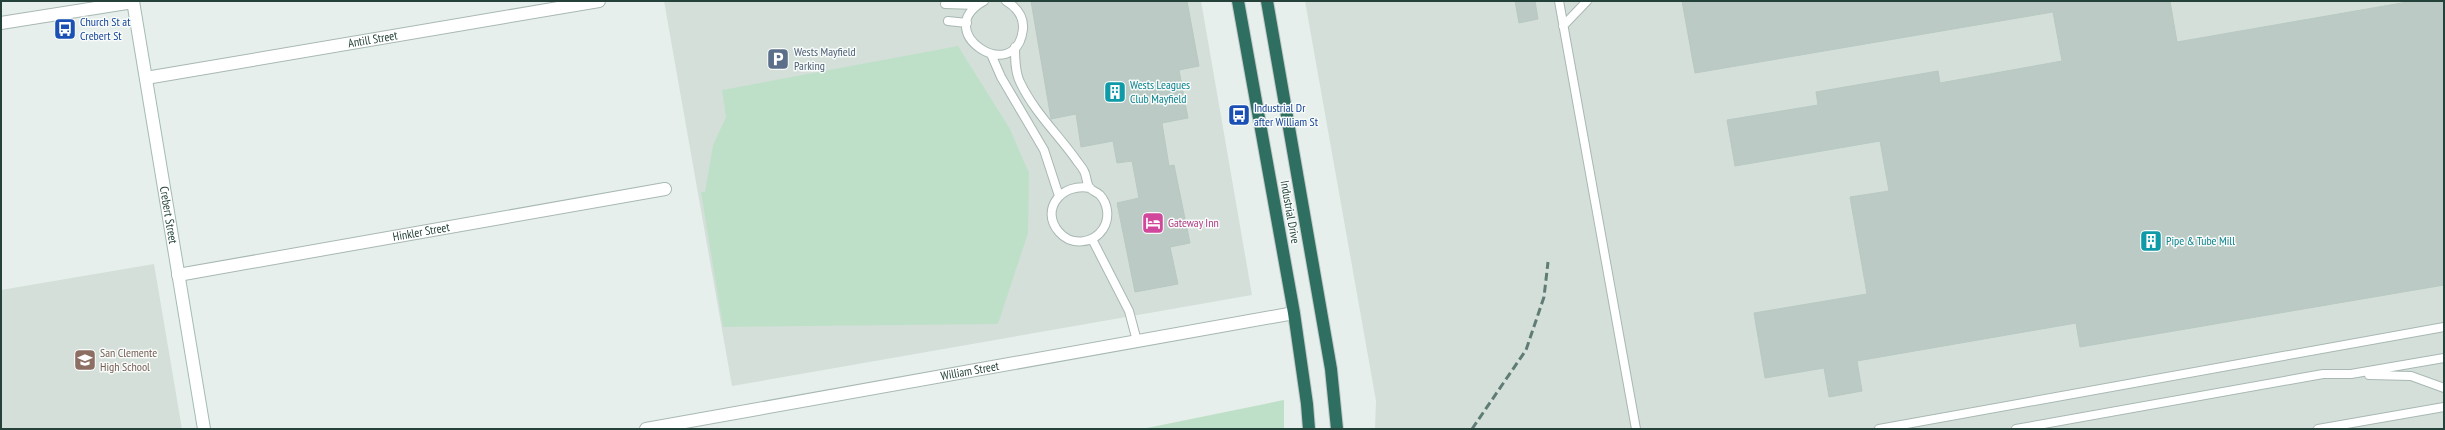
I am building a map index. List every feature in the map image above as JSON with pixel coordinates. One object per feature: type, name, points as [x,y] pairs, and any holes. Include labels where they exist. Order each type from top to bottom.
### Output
[{"type":"highway","name":"Industrial Drive","points":[[1238,1],[1294,313],[1308,404],[1309,429]]},
{"type":"highway","name":"Industrial Drive","points":[[1267,1],[1331,369],[1337,429]]},
{"type":"street","name":"Antill Street","points":[[146,78],[599,1]]},
{"type":"street","name":"Crebert Street","points":[[133,2],[204,429]]},
{"type":"street","points":[[1,23],[133,2]]},
{"type":"street","name":"Hinkler Street","points":[[178,275],[665,189]]},
{"type":"street","name":"William Street","points":[[646,429],[1294,313]]},
{"type":"lane","points":[[980,3],[970,13],[967,23],[968,34],[972,44],[980,51],[990,54],[1004,53],[1015,46],[1021,38],[1023,27],[1021,17],[1016,8],[1006,1]]},
{"type":"lane","points":[[1558,1],[1636,429]]},
{"type":"lane","points":[[1563,26],[1587,1]]},
{"type":"lane","points":[[945,4],[980,3]]},
{"type":"lane","points":[[948,22],[967,23]]},
{"type":"lane","points":[[1015,46],[1019,82],[1035,108],[1084,171],[1090,188],[1103,199],[1107,210],[1104,227],[1092,239],[1077,242],[1070,240],[1058,231],[1052,217],[1052,209],[1059,196],[1073,187],[1090,188]]},
{"type":"lane","points":[[990,54],[1001,77],[1044,150],[1059,196]]},
{"type":"lane","points":[[1092,239],[1128,311],[1137,341]]},
{"type":"lane","points":[[1880,429],[2444,327]]},
{"type":"lane","points":[[2352,374],[2444,358]]},
{"type":"lane","points":[[2016,429],[2323,374],[2411,376],[2444,388]]},
{"type":"lane","points":[[2318,429],[2444,407]]},
{"type":"shaded area","points":[[664,1],[1201,1],[1252,295],[732,386]]},
{"type":"shaded area","points":[[1305,1],[2444,1],[2444,429],[1375,429],[1376,401]]},
{"type":"shaded area","name":"San Clemente High School","points":[[154,264],[182,429],[1,429],[1,290]]},
{"type":"green space","points":[[958,46],[1010,129],[1029,173],[1028,233],[998,324],[723,327],[701,192],[705,192],[713,145],[726,117],[722,90]]},
{"type":"green space","points":[[1284,400],[1284,429],[1142,429]]},
{"type":"building","name":"Wests Leagues Club Mayfield","points":[[1031,1],[1187,1],[1199,66],[1179,70],[1188,118],[1162,123],[1169,166],[1174,165],[1190,243],[1170,247],[1178,284],[1135,292],[1117,203],[1139,198],[1132,161],[1117,163],[1113,141],[1081,147],[1076,114],[1051,119]]},
{"type":"building","points":[[1515,1],[1535,1],[1538,19],[1519,23]]},
{"type":"building","name":"Pipe & Tube Mill","points":[[1682,1],[2170,1],[2177,42],[2413,1],[2444,1],[2444,285],[2080,347],[2076,323],[1857,361],[1862,391],[1829,397],[1824,368],[1765,378],[1754,313],[1867,294],[1850,197],[1889,191],[1880,141],[1735,166],[1727,120],[1818,105],[1816,92],[1938,71],[1940,83],[2062,61],[2053,12],[1695,73]]},
{"type":"railway","points":[[1472,429],[1526,350],[1544,297],[1548,262]]},
{"type":"place","name":"Church St at Crebert St","points":[[65,29]]},
{"type":"place","name":"Wests Mayfield Parking","points":[[778,59]]},
{"type":"place","name":"Wests Leagues Club Mayfield","points":[[1115,92]]},
{"type":"place","name":"Industrial Dr after William St","points":[[1239,115]]},
{"type":"place","name":"Gateway Inn","points":[[1153,223]]},
{"type":"place","name":"Pipe & Tube Mill","points":[[2151,241]]},
{"type":"place","name":"San Clemente High School","points":[[85,360]]}]
